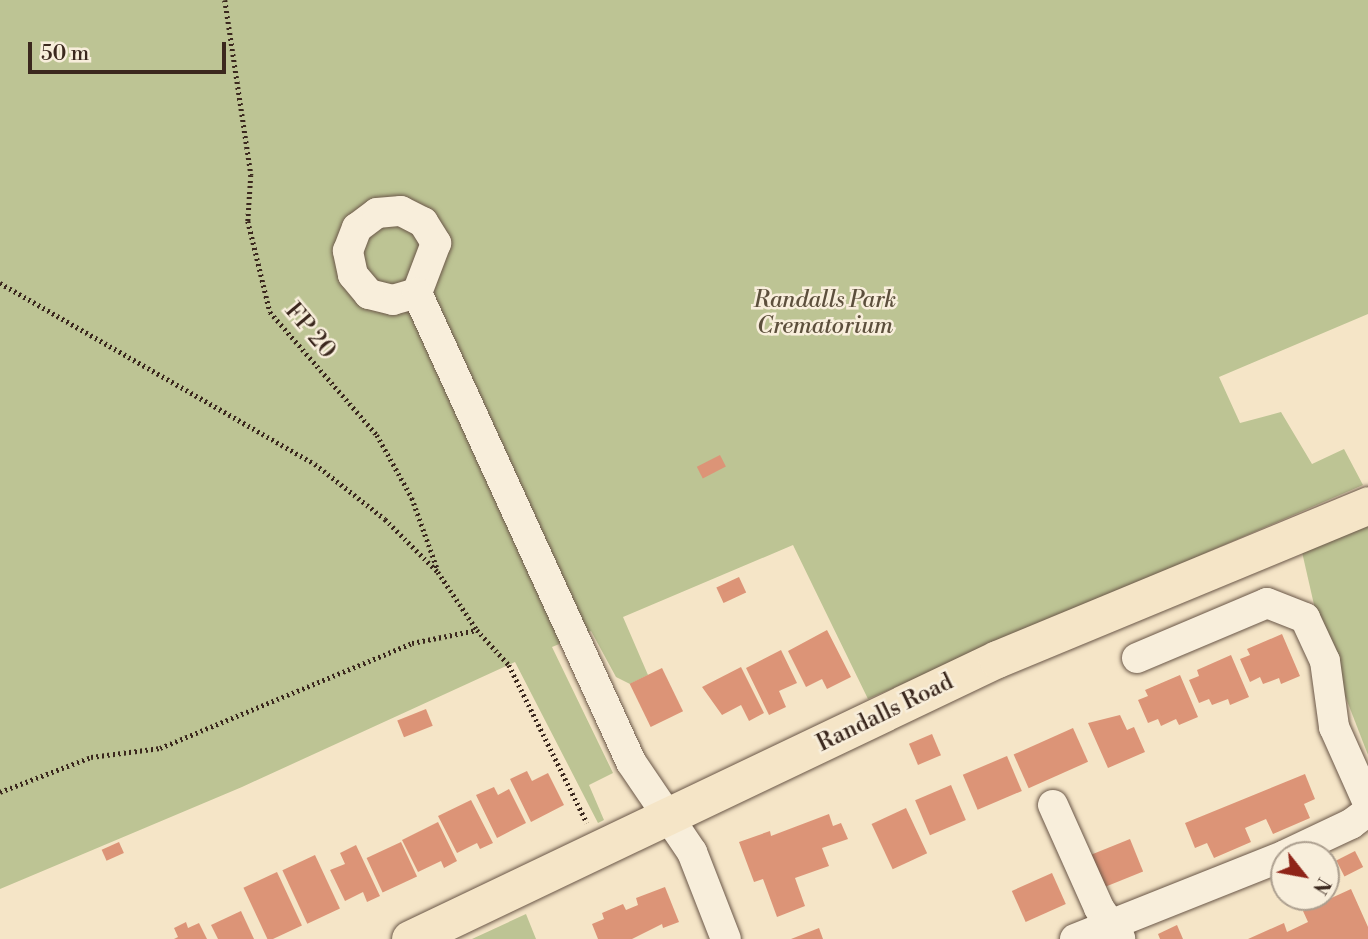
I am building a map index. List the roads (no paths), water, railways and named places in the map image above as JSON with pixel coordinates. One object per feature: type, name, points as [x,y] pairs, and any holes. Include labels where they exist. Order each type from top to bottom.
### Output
[{"type":"main road","name":"Randalls Road","points":[[410,939],[997,659],[1368,505]]},
{"type":"street","points":[[416,293],[631,762],[692,852],[726,939]]},
{"type":"street","points":[[1137,657],[1267,603],[1305,618],[1325,661],[1334,727],[1368,803]]},
{"type":"street","points":[[1053,805],[1099,908],[1116,931]]},
{"type":"street","points":[[1315,841],[1351,824],[1368,811]]},
{"type":"street","points":[[1075,939],[1116,931],[1270,862]]},
{"type":"park label","name":"Randalls Park Crematorium","points":[[825,313]]}]
